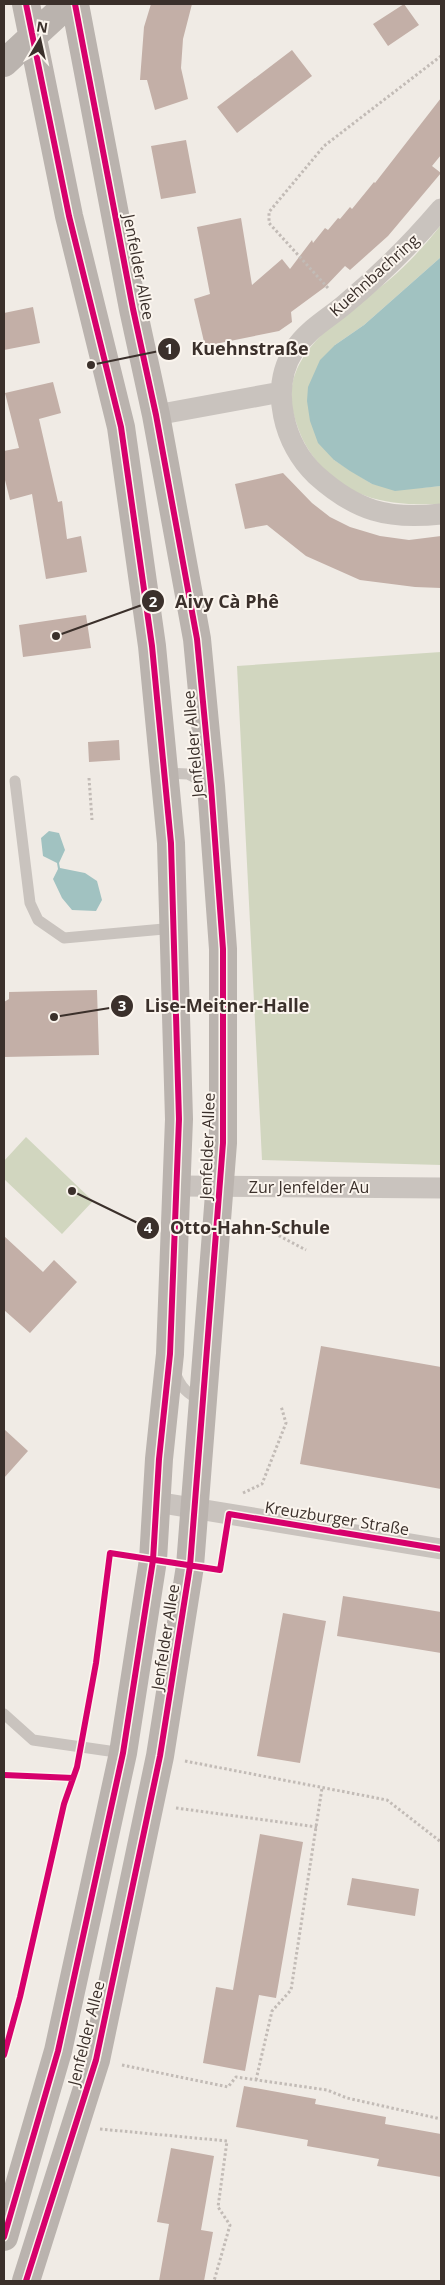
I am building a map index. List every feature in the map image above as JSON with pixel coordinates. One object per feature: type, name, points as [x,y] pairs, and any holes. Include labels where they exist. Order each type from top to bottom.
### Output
[{"type":"main road","name":"Jenfelder Allee","points":[[4,2237],[58,2051],[123,1753],[153,1560],[156,1502],[170,1354],[179,1120],[175,928],[171,844],[152,646],[117,405],[69,216],[26,4]]},
{"type":"main road","points":[[4,63],[68,4]]},
{"type":"main road","name":"Jenfelder Allee","points":[[26,2281],[96,2060],[160,1756],[188,1587],[223,1143],[223,949],[212,786],[197,638],[156,414],[133,309],[75,4]]},
{"type":"main road","points":[[117,405],[156,414]]},
{"type":"street","name":"Kuehnbachring","points":[[441,209],[393,260],[344,306],[306,334],[293,352],[285,371],[281,392],[284,422],[295,447],[308,468],[330,488],[361,507],[396,516],[441,514]]},
{"type":"street","points":[[156,414],[281,392]]},
{"type":"street","name":"Zur Jenfelder Au","points":[[177,1186],[441,1188]]},
{"type":"street","name":"Kreuzburger Straße","points":[[156,1502],[441,1549]]},
{"type":"lane","points":[[164,773],[188,774],[212,786]]},
{"type":"lane","points":[[15,781],[30,903],[38,920],[64,938],[175,928]]},
{"type":"lane","points":[[170,1354],[179,1383],[193,1397],[203,1401]]},
{"type":"lane","points":[[4,1714],[33,1740],[123,1753]]},
{"type":"path","points":[[344,306],[269,223],[269,212],[324,146],[441,56]]},
{"type":"path","points":[[90,778],[92,820]]},
{"type":"path","points":[[250,1229],[270,1230],[306,1250]]},
{"type":"path","points":[[229,1514],[232,1498],[262,1484],[286,1424],[281,1406]]},
{"type":"path","points":[[160,1756],[387,1800],[441,1842]]},
{"type":"path","points":[[4,1775],[73,1778]]},
{"type":"path","points":[[256,2080],[272,2011],[291,1990],[322,1788]]},
{"type":"path","points":[[150,1804],[317,1827]]},
{"type":"path","points":[[96,2060],[228,2087],[236,2077],[326,2090],[347,2098],[441,2119]]},
{"type":"path","points":[[75,2127],[227,2141],[218,2207],[230,2225],[214,2281]]},
{"type":"green space","points":[[441,225],[441,257],[364,325],[335,345],[334,460],[372,484],[419,488],[441,486],[441,504],[388,502],[356,492],[342,484],[328,473],[308,450],[295,419],[291,396],[295,375],[304,356],[318,338],[335,322],[396,274],[417,254]]},
{"type":"green space","points":[[441,652],[441,1165],[262,1160],[237,666]]},
{"type":"green space","points":[[26,1137],[93,1201],[62,1234],[4,1179],[4,1161]]},
{"type":"water","points":[[441,257],[441,486],[395,491],[372,484],[350,471],[334,460],[318,443],[310,421],[307,401],[308,387],[320,360],[335,345],[364,325]]},
{"type":"water","points":[[49,831],[59,833],[65,850],[59,863],[60,868],[85,873],[97,881],[102,900],[96,911],[72,910],[62,898],[53,879],[58,869],[57,863],[43,856],[41,838]]},
{"type":"building","points":[[151,4],[192,4],[183,39],[181,68],[188,99],[155,110],[147,80],[140,80],[144,27]]},
{"type":"building","points":[[404,4],[419,25],[388,46],[373,24]]},
{"type":"building","points":[[292,50],[312,76],[237,133],[217,107]]},
{"type":"building","points":[[441,98],[441,155],[432,166],[441,173],[388,236],[350,270],[345,266],[325,287],[291,312],[292,322],[279,331],[205,346],[194,299],[210,294],[197,227],[241,218],[252,285],[282,259],[290,269],[312,240],[313,243],[325,228],[328,230],[350,207],[352,209],[375,183]]},
{"type":"building","points":[[186,140],[196,193],[161,199],[151,146]]},
{"type":"building","points":[[33,307],[40,343],[4,350],[4,313]]},
{"type":"building","points":[[53,382],[61,413],[39,419],[58,502],[62,501],[67,539],[81,536],[87,572],[46,579],[32,494],[10,500],[4,476],[4,451],[19,448],[5,393]]},
{"type":"building","points":[[283,473],[312,503],[330,517],[350,527],[380,536],[409,540],[441,536],[441,588],[415,587],[360,580],[306,556],[267,525],[245,529],[235,484]]},
{"type":"building","points":[[86,615],[91,648],[23,657],[19,625]]},
{"type":"building","points":[[119,740],[120,760],[89,762],[88,742]]},
{"type":"building","points":[[97,990],[99,1055],[4,1057],[4,1002],[9,999],[9,992]]},
{"type":"building","points":[[4,1236],[43,1272],[54,1260],[77,1282],[30,1333],[4,1310]]},
{"type":"building","points":[[321,1346],[441,1367],[441,1489],[300,1464]]},
{"type":"building","points":[[4,1429],[28,1451],[4,1478]]},
{"type":"building","points":[[343,1596],[441,1612],[441,1653],[337,1636]]},
{"type":"building","points":[[283,1613],[326,1621],[300,1763],[257,1756]]},
{"type":"building","points":[[260,1834],[303,1842],[276,1998],[259,1995],[245,2071],[203,2063],[216,1987],[233,1990]]},
{"type":"building","points":[[352,1878],[419,1889],[415,1916],[347,1905]]},
{"type":"building","points":[[244,2086],[316,2099],[315,2104],[386,2117],[385,2124],[441,2134],[441,2177],[377,2166],[379,2159],[307,2146],[308,2140],[236,2127]]},
{"type":"building","points":[[171,2148],[214,2156],[201,2230],[213,2232],[204,2281],[159,2281],[169,2224],[157,2222]]},
{"type":"cycle path","points":[[4,2237],[58,2051],[123,1753],[153,1560],[159,1459],[170,1354],[179,1119],[171,843],[152,646],[121,427],[69,216],[26,4]]},
{"type":"cycle path","points":[[26,2281],[96,2060],[160,1756],[190,1566],[223,1143],[223,949],[211,786],[197,639],[156,415],[133,309],[75,4]]},
{"type":"cycle path","points":[[4,2055],[20,1997],[64,1804],[77,1767],[96,1663],[110,1553],[220,1570],[229,1514],[441,1549]]},
{"type":"cycle path","points":[[4,1775],[73,1778]]},
{"type":"place","name":"Kuehnstraße","points":[[91,365]]},
{"type":"place","name":"Aivy Cà Phê","points":[[56,636]]},
{"type":"place","name":"Lise-Meitner-Halle","points":[[54,1017]]},
{"type":"place","name":"Otto-Hahn-Schule","points":[[72,1191]]}]
